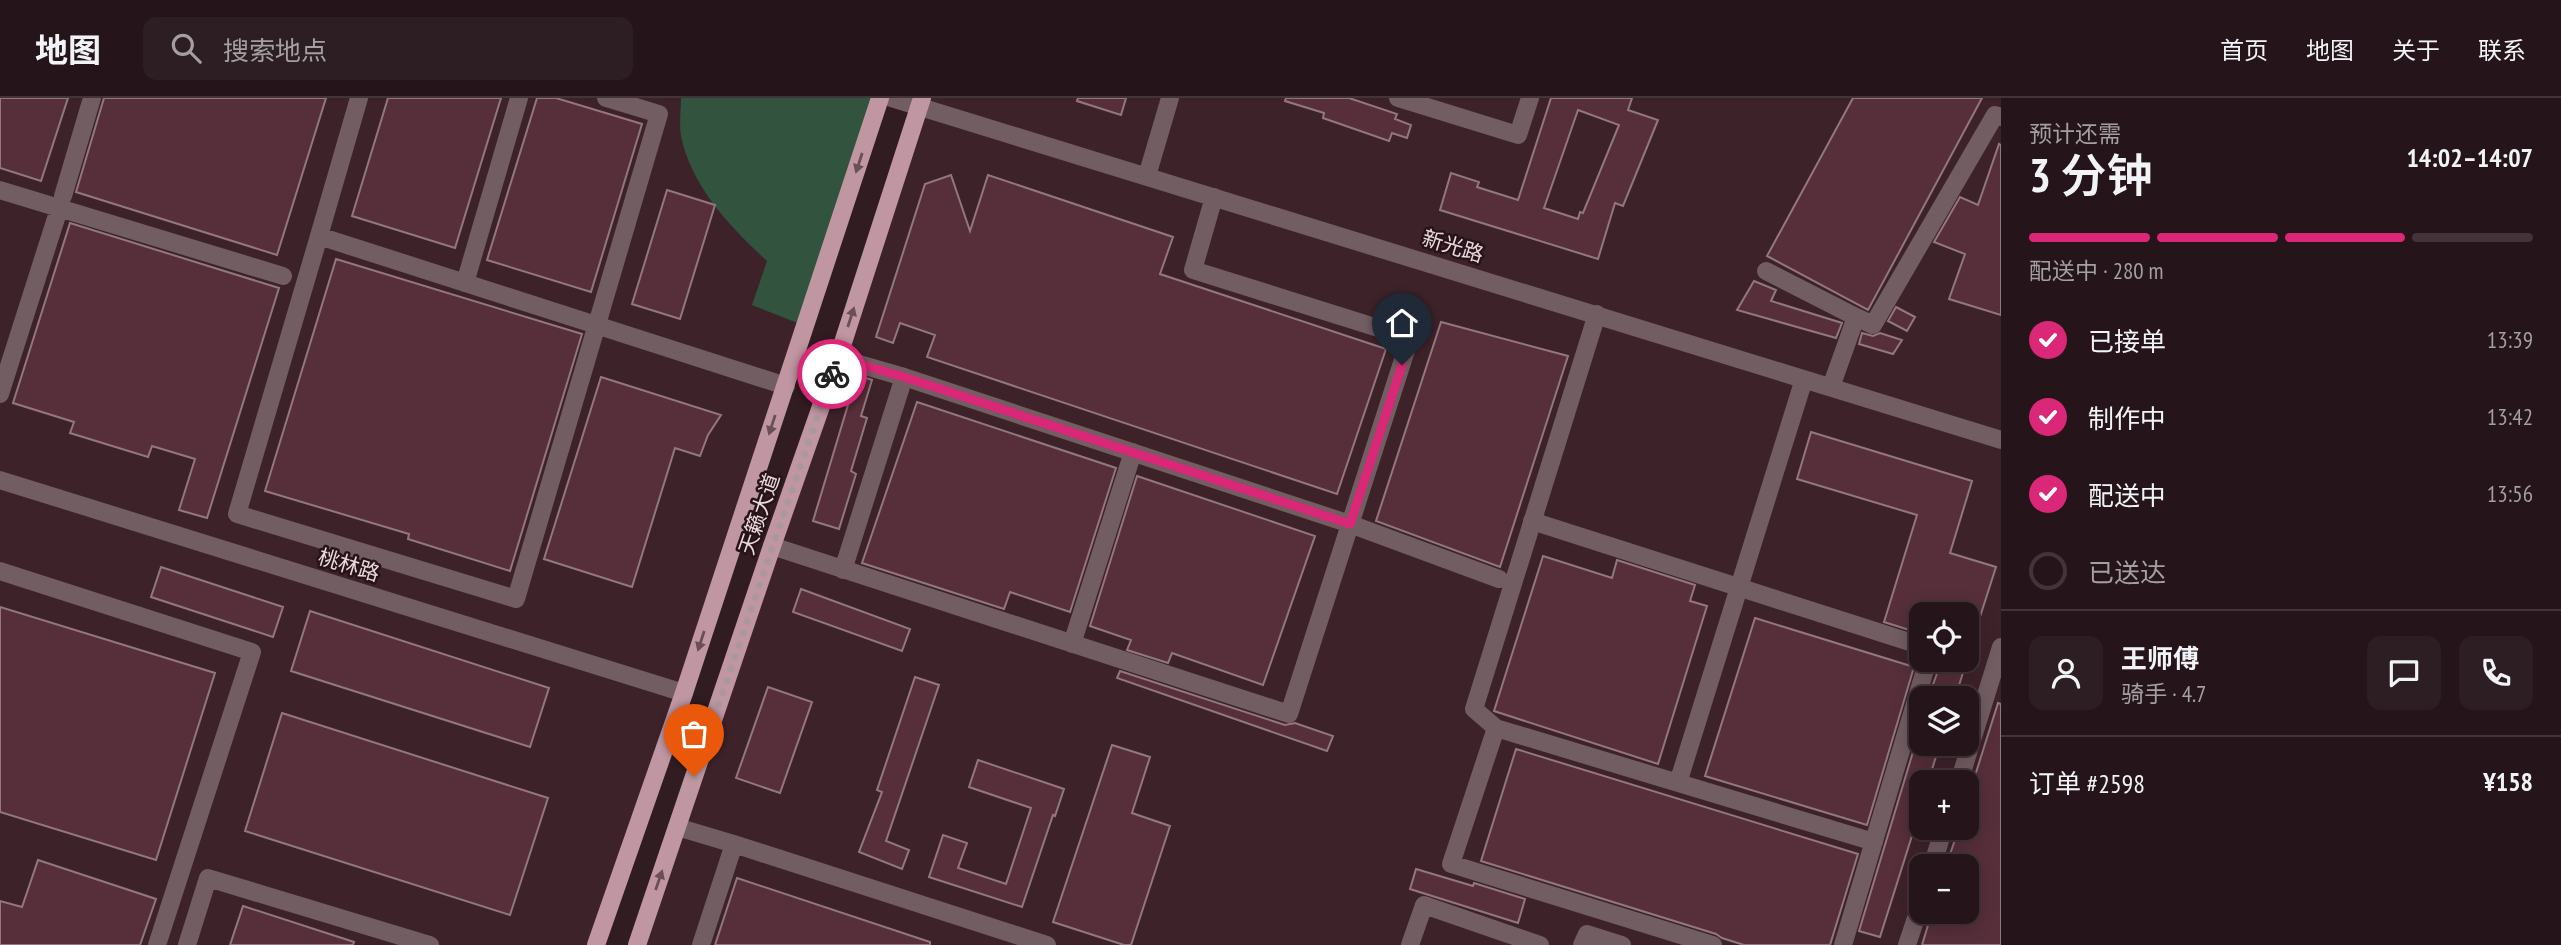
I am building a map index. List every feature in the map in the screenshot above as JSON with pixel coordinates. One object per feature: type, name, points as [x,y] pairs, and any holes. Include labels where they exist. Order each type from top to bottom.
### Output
[{"type":"main road","name":"天籁大道","points":[[596,945],[684,693],[880,98]]},
{"type":"main road","name":"天籁大道","points":[[638,945],[838,358],[921,102]]},
{"type":"street","points":[[0,394],[92,98]]},
{"type":"street","points":[[359,98],[237,514],[516,599],[659,114],[606,98]]},
{"type":"street","points":[[465,283],[519,98]]},
{"type":"street","name":"新光路","points":[[891,98],[921,102],[1214,197],[2000,438]]},
{"type":"street","points":[[1147,176],[1170,98]]},
{"type":"street","points":[[1398,98],[1518,135],[1530,98]]},
{"type":"street","points":[[1766,271],[1874,325],[1995,115],[2001,117]]},
{"type":"street","points":[[0,190],[61,203],[283,276]]},
{"type":"street","points":[[772,547],[1289,714],[1410,338],[1193,270],[1214,197]]},
{"type":"street","points":[[319,236],[786,386]]},
{"type":"street","points":[[1597,314],[1474,709],[1496,728],[1874,842]]},
{"type":"street","points":[[1831,387],[1856,317]]},
{"type":"street","points":[[838,358],[904,377],[1350,524],[1499,579]]},
{"type":"street","points":[[843,570],[904,377]]},
{"type":"street","points":[[1678,783],[1804,379]]},
{"type":"street","points":[[1072,644],[1133,452]]},
{"type":"street","name":"桃林路","points":[[0,481],[684,693]]},
{"type":"street","points":[[1532,521],[1909,642]]},
{"type":"street","points":[[0,571],[252,652],[157,945]]},
{"type":"street","points":[[1962,770],[2001,647]]},
{"type":"street","points":[[1843,945],[1924,672]]},
{"type":"street","points":[[1496,728],[1451,864],[1713,945]]},
{"type":"street","points":[[677,827],[1047,945]]},
{"type":"street","points":[[701,945],[734,844]]},
{"type":"street","points":[[187,945],[208,878],[430,945]]},
{"type":"street","points":[[1410,945],[1424,905],[1540,945]]},
{"type":"street","points":[[1908,945],[1915,924]]},
{"type":"street","points":[[1582,945],[1587,934],[1622,945]]},
{"type":"shaded area","points":[[0,98],[880,98],[595,945],[0,945]]},
{"type":"shaded area","points":[[922,98],[2001,98],[2001,945],[637,945]]},
{"type":"green space","points":[[681,98],[880,98],[805,326],[752,305],[767,261],[714,205],[694,172],[681,136]]},
{"type":"building","points":[[0,98],[68,98],[41,181],[0,168]]},
{"type":"building","points":[[104,98],[326,98],[277,255],[76,192]]},
{"type":"building","points":[[388,98],[501,98],[455,248],[352,216]]},
{"type":"building","points":[[537,98],[556,98],[642,124],[591,292],[487,260]]},
{"type":"building","points":[[1078,98],[1126,98],[1121,115],[1077,101]]},
{"type":"building","points":[[1286,98],[1349,98],[1397,114],[1395,119],[1411,125],[1407,138],[1392,133],[1389,141],[1323,118],[1324,113],[1285,101]]},
{"type":"building","points":[[1551,98],[1632,98],[1628,110],[1658,120],[1623,206],[1615,203],[1598,259],[1440,210],[1451,173],[1479,182],[1477,187],[1518,200]],"holes":[[[1578,110],[1619,125],[1583,213],[1580,212],[1578,219],[1544,208]]]},
{"type":"building","points":[[1853,98],[1982,98],[1868,310],[1767,256]]},
{"type":"building","points":[[1999,144],[2001,315],[1949,299],[1965,254],[1934,242],[1960,197],[1978,205]]},
{"type":"building","points":[[951,175],[970,231],[988,175],[1173,237],[1160,274],[1386,349],[1337,494],[927,357],[935,335],[900,323],[893,343],[876,337],[925,184]]},
{"type":"building","points":[[667,190],[715,205],[680,319],[632,304]]},
{"type":"building","points":[[70,223],[279,288],[207,518],[179,510],[195,459],[152,446],[148,457],[70,433],[74,422],[13,403]]},
{"type":"building","points":[[336,259],[582,334],[510,571],[408,539],[409,534],[265,491]]},
{"type":"building","points":[[1754,281],[1776,290],[1771,301],[1842,323],[1836,338],[1737,310]]},
{"type":"building","points":[[1896,307],[1915,317],[1907,331],[1888,321]]},
{"type":"building","points":[[1441,322],[1568,356],[1500,567],[1376,521]]},
{"type":"building","points":[[1862,333],[1873,336],[1880,333],[1902,340],[1893,354],[1859,344]]},
{"type":"building","points":[[857,375],[872,380],[861,416],[867,418],[851,471],[856,474],[839,529],[813,521]]},
{"type":"building","points":[[601,377],[721,415],[708,435],[700,456],[675,448],[632,587],[544,559]]},
{"type":"building","points":[[917,402],[1116,468],[1070,612],[1010,592],[1004,609],[862,563]]},
{"type":"building","points":[[1811,432],[1972,481],[1950,553],[1996,567],[1979,620],[1979,602],[1909,602],[1909,630],[1884,622],[1917,515],[1797,479]]},
{"type":"building","points":[[1137,476],[1315,536],[1263,685],[1172,653],[1168,663],[1127,650],[1131,640],[1090,626]]},
{"type":"building","points":[[1543,556],[1612,578],[1617,560],[1695,585],[1690,601],[1707,606],[1658,764],[1494,711]]},
{"type":"building","points":[[161,567],[283,607],[273,637],[151,597]]},
{"type":"building","points":[[801,589],[910,629],[902,651],[793,612]]},
{"type":"building","points":[[0,607],[215,673],[156,860],[0,812]]},
{"type":"building","points":[[310,611],[549,688],[530,747],[291,671]]},
{"type":"building","points":[[1755,618],[1909,665],[1909,672],[1913,672],[1867,825],[1705,776]]},
{"type":"building","points":[[1120,671],[1285,725],[1295,723],[1333,736],[1327,751],[1117,678]]},
{"type":"building","points":[[1938,672],[1963,672],[1959,686],[1932,686]]},
{"type":"building","points":[[915,677],[939,685],[886,841],[909,850],[902,869],[859,852],[882,792],[877,790]]},
{"type":"building","points":[[768,687],[812,702],[780,793],[736,778]]},
{"type":"building","points":[[1998,703],[2001,704],[2001,945],[1922,945],[1928,924],[1979,924],[1979,854],[1950,854],[1955,840],[1979,840],[1979,770],[1977,770]]},
{"type":"building","points":[[282,713],[548,798],[510,915],[245,831]]},
{"type":"building","points":[[1112,745],[1150,757],[1132,813],[1170,826],[1131,945],[1053,922]]},
{"type":"building","points":[[1516,749],[1858,854],[1830,945],[1744,945],[1481,861]]},
{"type":"building","points":[[1912,756],[1936,756],[1932,770],[1909,770],[1911,840],[1880,937],[1859,931]]},
{"type":"building","points":[[978,760],[1064,789],[1022,907],[929,877],[943,835],[967,843],[958,868],[1006,884],[1031,808],[969,787]]},
{"type":"building","points":[[38,860],[156,899],[140,945],[0,945],[0,901],[22,907]]},
{"type":"building","points":[[1416,869],[1525,899],[1518,923],[1410,889]]},
{"type":"building","points":[[737,878],[930,942],[930,945],[715,945]]},
{"type":"building","points":[[243,906],[354,942],[353,945],[230,945]]},
{"type":"way so far","points":[[694,776],[832,374]]},
{"type":"route","points":[[832,374],[838,358],[904,377],[1350,524],[1402,365]]}]
